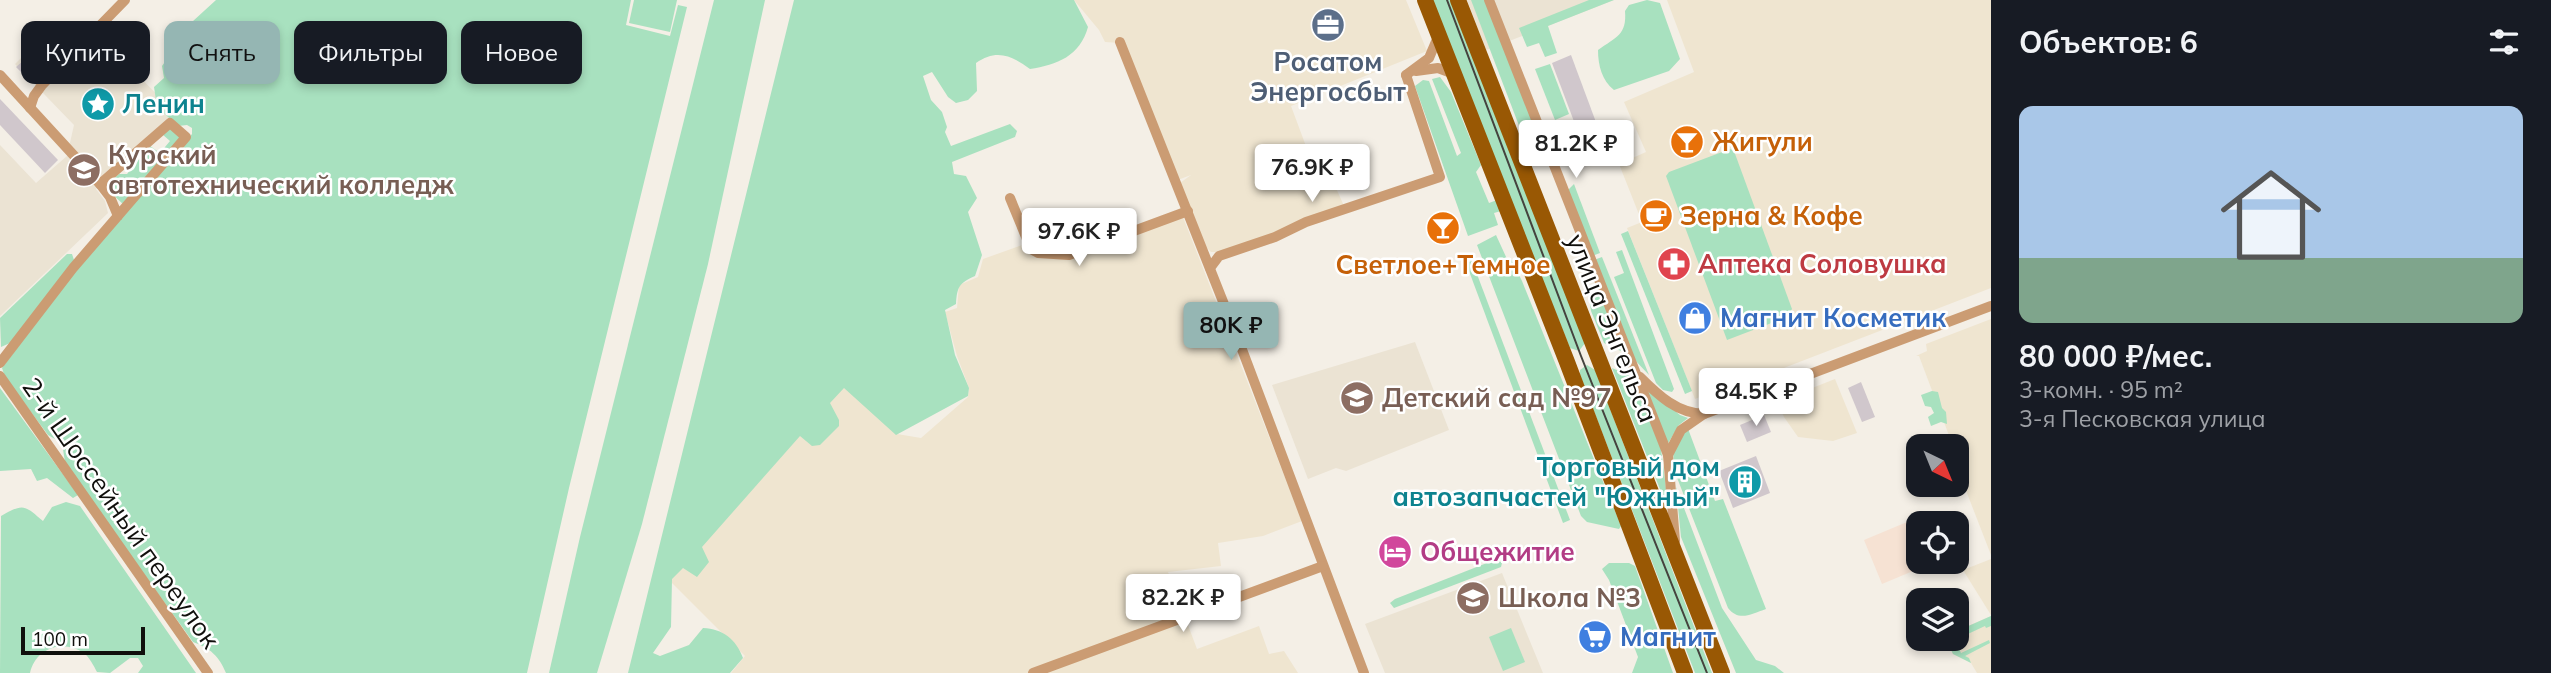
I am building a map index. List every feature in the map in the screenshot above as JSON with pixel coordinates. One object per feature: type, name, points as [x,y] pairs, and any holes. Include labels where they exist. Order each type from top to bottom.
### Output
[{"type":"main road","name":"улица Энгельса","points":[[1425,0],[1567,362],[1683,669]]},
{"type":"main road","name":"улица Энгельса","points":[[1458,0],[1722,673]]},
{"type":"main road","points":[[1567,362],[1595,351]]},
{"type":"main road","points":[[1713,646],[1728,673]]},
{"type":"street","points":[[30,108],[42,85],[125,0]]},
{"type":"street","points":[[1489,0],[1668,455],[1676,552]]},
{"type":"street","points":[[1406,75],[1429,58],[1438,35]]},
{"type":"street","points":[[1120,43],[1188,211],[1364,673]]},
{"type":"street","points":[[1406,75],[1428,68],[1446,69],[1454,74]]},
{"type":"street","points":[[0,75],[100,184],[110,197],[118,216]]},
{"type":"street","points":[[1210,268],[1219,256],[1268,240],[1306,222],[1440,177],[1406,75]]},
{"type":"street","points":[[0,363],[73,268],[186,137],[170,123],[100,184]]},
{"type":"street","points":[[1010,198],[1031,249],[1038,253],[1069,255],[1188,211]]},
{"type":"street","points":[[1668,455],[1681,430],[1704,414],[1991,306]]},
{"type":"street","points":[[1635,372],[1677,408],[1692,414],[1704,414]]},
{"type":"street","name":"2-й Шоссейный переулок","points":[[0,376],[208,673]]},
{"type":"street","points":[[1033,673],[1323,566]]},
{"type":"shaded area","points":[[1074,0],[1406,0],[1427,51],[1291,106],[1316,173],[1336,188],[1344,206],[1263,237],[1219,252],[1211,252],[1206,247],[1180,183],[1191,175],[1175,181],[1120,43],[1105,42],[1099,30]]},
{"type":"shaded area","points":[[1467,0],[1614,0],[1486,50]]},
{"type":"shaded area","points":[[1667,0],[1991,0],[1991,288],[1737,386],[1728,386],[1695,399],[1627,228],[1642,222],[1619,164],[1646,152],[1624,102],[1694,72]]},
{"type":"shaded area","name":"Курский автотехнический колледж","points":[[21,58],[21,70],[15,64]]},
{"type":"shaded area","name":"Курский автотехнический колледж","points":[[34,84],[147,84],[176,114],[96,189],[105,201],[108,213],[0,316],[0,145],[36,183],[67,156],[74,125]]},
{"type":"shaded area","points":[[1181,212],[1302,521],[1263,536],[1218,543],[1221,566],[1168,572],[1197,649],[1259,626],[1269,654],[1284,651],[1298,673],[731,673],[745,656],[669,580],[843,381],[897,434],[921,438],[968,397],[969,388],[945,312],[957,308],[959,285],[978,277],[983,259],[1025,244],[1051,253]]},
{"type":"shaded area","points":[[1991,319],[1991,555],[1968,497],[1969,434],[1948,434],[1919,356],[1916,356],[1927,351],[1926,344]]},
{"type":"shaded area","name":"Детский сад №97","points":[[1415,342],[1449,430],[1346,471],[1336,468],[1308,479],[1272,385]]},
{"type":"shaded area","points":[[1835,379],[1857,433],[1833,441],[1798,437],[1777,402]]},
{"type":"shaded area","points":[[1906,522],[1906,574],[1882,584],[1864,540]]},
{"type":"shaded area","points":[[1991,559],[1991,615],[1965,574],[1969,574],[1969,568]]},
{"type":"shaded area","name":"Школа №3","points":[[1502,573],[1543,673],[1385,673],[1365,624]]},
{"type":"shaded area","points":[[1991,616],[1991,673],[1977,673],[1971,663],[1952,651],[1969,651],[1969,626]]},
{"type":"green space","points":[[216,0],[631,0],[626,25],[670,36],[678,5],[687,7],[569,488],[527,673],[226,673],[213,653],[193,642],[72,474],[65,462],[62,443],[48,435],[5,377],[2,368],[75,271],[192,134],[192,128],[187,125],[178,126],[157,107],[154,87],[164,78],[164,84],[280,84],[280,21],[193,21]]},
{"type":"green space","points":[[634,0],[677,0],[670,32],[629,23]]},
{"type":"green space","points":[[714,0],[765,0],[708,264],[642,524],[597,673],[549,673],[580,537]]},
{"type":"green space","points":[[794,0],[1074,0],[1088,27],[1073,52],[1049,65],[1030,69],[1010,57],[997,55],[976,63],[977,91],[968,100],[956,103],[948,97],[932,72],[923,76],[931,100],[942,112],[947,127],[945,132],[951,146],[1010,124],[1017,131],[1015,137],[952,162],[954,174],[966,176],[977,198],[968,212],[982,255],[975,276],[962,283],[956,304],[945,310],[955,355],[969,388],[968,396],[896,435],[844,388],[830,403],[839,420],[839,426],[820,445],[812,446],[800,436],[702,547],[709,562],[697,577],[683,568],[672,579],[671,627],[653,653],[660,656],[689,645],[703,628],[717,630],[728,636],[737,645],[743,658],[730,673],[628,673]]},
{"type":"green space","points":[[1429,0],[1454,0],[1585,343],[1579,351],[1570,348]]},
{"type":"green space","points":[[1471,0],[1487,0],[1546,150],[1531,157]]},
{"type":"green space","points":[[1589,0],[1614,0],[1548,26],[1557,53],[1545,57],[1539,43],[1527,47],[1519,28]]},
{"type":"green space","points":[[1647,0],[1660,3],[1680,59],[1669,71],[1614,90],[1606,82],[1602,72],[1598,50],[1622,30],[1625,11],[1629,5]]},
{"type":"green space","points":[[1550,64],[1569,114],[1555,120],[1535,69]]},
{"type":"green space","points":[[1440,77],[1451,92],[1481,165],[1476,172],[1489,203],[1497,200],[1501,211],[1494,213],[1498,225],[1468,236],[1415,86],[1423,80],[1429,81],[1457,156],[1461,153],[1432,79]]},
{"type":"green space","points":[[169,128],[179,135],[180,141],[124,205],[110,192],[107,184],[119,174],[127,174],[150,146],[160,153],[170,141],[162,134]]},
{"type":"green space","points":[[1730,149],[1734,151],[1792,309],[1787,317],[1727,340],[1666,176],[1669,172]]},
{"type":"green space","points":[[1574,184],[1600,253],[1592,256],[1566,192]]},
{"type":"green space","points":[[1628,231],[1692,391],[1685,394],[1621,234]]},
{"type":"green space","points":[[1496,235],[1507,259],[1511,259],[1522,281],[1621,526],[1619,529],[1587,522],[1581,516],[1477,245]]},
{"type":"green space","points":[[1622,250],[1674,389],[1672,392],[1663,390],[1656,383],[1614,277],[1624,273],[1616,252]]},
{"type":"green space","points":[[67,254],[72,254],[74,260],[10,343],[1,347],[0,318]]},
{"type":"green space","points":[[1602,257],[1649,375],[1632,357],[1594,260]]},
{"type":"green space","points":[[1472,261],[1570,520],[1563,523],[1466,263]]},
{"type":"green space","points":[[1598,284],[1625,353],[1604,343],[1591,311],[1588,289]]},
{"type":"green space","points":[[1587,365],[1595,370],[1712,673],[1695,673],[1580,375],[1580,370]]},
{"type":"green space","points":[[1612,368],[1633,377],[1661,449],[1669,512]]},
{"type":"green space","points":[[1644,386],[1680,415],[1688,418],[1679,425],[1667,445]]},
{"type":"green space","points":[[0,388],[78,495],[73,498],[47,478],[37,481],[31,469],[0,471]]},
{"type":"green space","points":[[1938,392],[1942,408],[1946,412],[1947,424],[1941,422],[1931,426],[1928,417],[1934,413],[1931,407],[1925,406],[1921,395]]},
{"type":"green space","points":[[1687,426],[1715,501],[1723,499],[1766,609],[1741,616],[1728,608],[1674,470],[1673,448]]},
{"type":"green space","points":[[1676,487],[1722,608],[1756,660],[1775,666],[1784,673],[1736,673],[1681,537]]},
{"type":"green space","points":[[66,502],[80,506],[196,673],[138,673],[143,666],[138,658],[130,658],[110,673],[97,672],[84,653],[67,646],[59,646],[43,652],[30,673],[0,673],[1,516],[23,508],[43,521],[52,507]]},
{"type":"green space","points":[[1497,559],[1502,563],[1501,567],[1394,608],[1390,603],[1395,599]]},
{"type":"green space","points":[[1609,563],[1629,563],[1635,566],[1673,673],[1632,673],[1638,657],[1609,580],[1602,569]]},
{"type":"green space","points":[[1991,616],[1991,626],[1969,633],[1969,626]]},
{"type":"green space","points":[[1511,628],[1525,662],[1503,671],[1489,637]]},
{"type":"green space","points":[[1989,640],[1990,643],[1965,656],[1971,663],[1952,651],[1969,651]]},
{"type":"building","points":[[1571,55],[1603,141],[1584,148],[1552,63]]},
{"type":"building","points":[[0,99],[58,160],[45,173],[0,125]]},
{"type":"building","points":[[1861,382],[1875,417],[1862,422],[1848,388]]},
{"type":"building","points":[[1764,415],[1771,432],[1747,442],[1740,425]]},
{"type":"building","name":"Торговый дом автозапчастей \"Южный\"","points":[[1756,456],[1770,493],[1733,508],[1719,471]]},
{"type":"tram line","points":[[1447,0],[1581,356],[1707,673]]},
{"type":"place","name":"Росатом Энергосбыт","points":[[1328,25]]},
{"type":"place","name":"Ленин","points":[[98,104]]},
{"type":"place","name":"Жигули","points":[[1687,142]]},
{"type":"place","name":"Курский автотехнический колледж","points":[[84,170]]},
{"type":"place","name":"Зерна & Кофе","points":[[1656,216]]},
{"type":"place","name":"Светлое+Темное","points":[[1443,228]]},
{"type":"place","name":"Аптека Соловушка","points":[[1674,264]]},
{"type":"place","name":"Магнит Косметик","points":[[1695,318]]},
{"type":"place","name":"Детский сад №97","points":[[1357,398]]},
{"type":"place","name":"Торговый дом автозапчастей \"Южный\"","points":[[1745,482]]},
{"type":"place","name":"Общежитие","points":[[1395,552]]},
{"type":"place","name":"Школа №3","points":[[1473,598]]},
{"type":"place","name":"Магнит","points":[[1595,637]]}]
